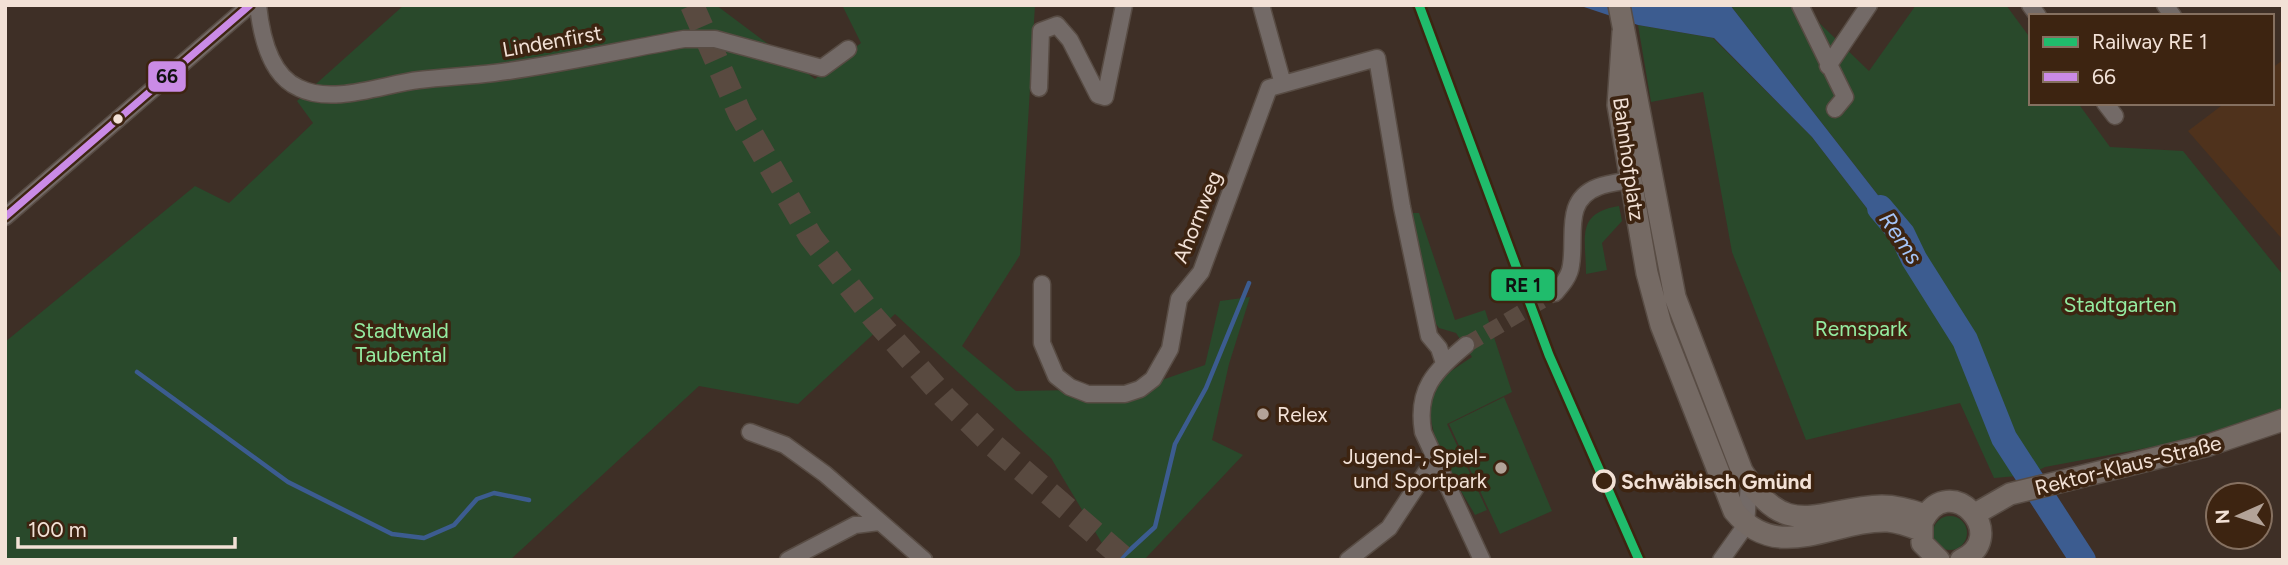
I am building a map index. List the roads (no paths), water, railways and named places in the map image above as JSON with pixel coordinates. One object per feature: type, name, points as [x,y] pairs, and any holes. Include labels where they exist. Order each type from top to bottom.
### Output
[{"type":"main road","points":[[1619,5],[1623,32]]},
{"type":"main road","name":"Bahnhofplatz","points":[[1623,32],[1618,105],[1647,273],[1661,324],[1726,495],[1746,525]]},
{"type":"main road","name":"Bahnhofplatz","points":[[1623,32],[1675,297],[1742,471],[1749,482],[1782,512],[1801,518],[1878,506],[1902,508],[1923,522]]},
{"type":"main road","name":"Rektor-Klaus-Straße","points":[[1975,514],[1998,499],[2053,483],[2209,446],[2283,420]]},
{"type":"main road","points":[[1939,560],[1925,549],[1923,522],[1937,505],[1952,502],[1965,505],[1975,514],[1980,524],[1979,541],[1966,559]]},
{"type":"main road","points":[[1746,525],[1779,539],[1813,537],[1881,522],[1923,522]]},
{"type":"street","points":[[5,217],[250,5]]},
{"type":"street","name":"Lindenfirst","points":[[258,5],[261,34],[273,61],[288,81],[312,94],[363,92],[415,80],[496,72],[684,40],[705,39],[740,44],[822,68],[848,49]]},
{"type":"street","points":[[1039,88],[1041,31],[1057,25],[1070,40],[1098,95],[1105,97],[1124,5]]},
{"type":"street","points":[[1261,5],[1283,84],[1377,58],[1402,207],[1429,336],[1439,348],[1444,363]]},
{"type":"street","points":[[1800,5],[1845,97],[1835,109]]},
{"type":"street","points":[[1828,66],[1869,5]]},
{"type":"street","name":"Ahornweg","points":[[1042,284],[1042,343],[1056,376],[1070,387],[1087,394],[1125,394],[1140,389],[1153,379],[1170,349],[1179,299],[1201,272],[1269,88],[1283,84]]},
{"type":"street","points":[[1555,293],[1565,282],[1571,266],[1572,221],[1576,206],[1585,194],[1598,187],[1631,180]]},
{"type":"street","points":[[1466,345],[1444,363],[1425,388],[1419,410],[1423,432],[1482,560]]},
{"type":"street","points":[[750,432],[785,445],[825,474],[924,560]]},
{"type":"street","points":[[1348,560],[1389,528],[1426,472],[1437,463]]},
{"type":"street","name":"Bahnhofplatz","points":[[1746,525],[1749,482]]},
{"type":"street","points":[[788,560],[855,525],[879,522]]},
{"type":"street","points":[[1721,560],[1746,525]]},
{"type":"water","name":"Rems","points":[[1578,5],[1730,5],[1895,217],[1902,234],[1886,233],[1812,137],[1714,38],[1638,25]]},
{"type":"waterway","name":"Rems","points":[[1880,208],[1902,234],[1914,259],[1965,340],[2004,438],[2083,560]]},
{"type":"waterway","points":[[1119,560],[1155,527],[1175,444],[1206,388],[1249,283]]},
{"type":"waterway","points":[[137,372],[288,482],[392,534],[424,538],[454,525],[477,499],[494,493],[529,500]]},
{"type":"tunnel","points":[[692,5],[740,114],[811,237],[874,318],[945,398],[992,444],[1126,560]]},
{"type":"tunnel","points":[[1466,345],[1555,293]]},
{"type":"place","name":"Relex","points":[[1263,414]]},
{"type":"place","name":"Jugend-, Spiel- und Sportpark","points":[[1501,468]]},
{"type":"place","name":"Schwäbisch Gmünd","points":[[1604,481]]},
{"type":"park label","name":"Stadtgarten","points":[[2120,304]]},
{"type":"park label","name":"Remspark","points":[[1861,328]]},
{"type":"park label","name":"Stadtwald Taubental","points":[[401,342]]}]
